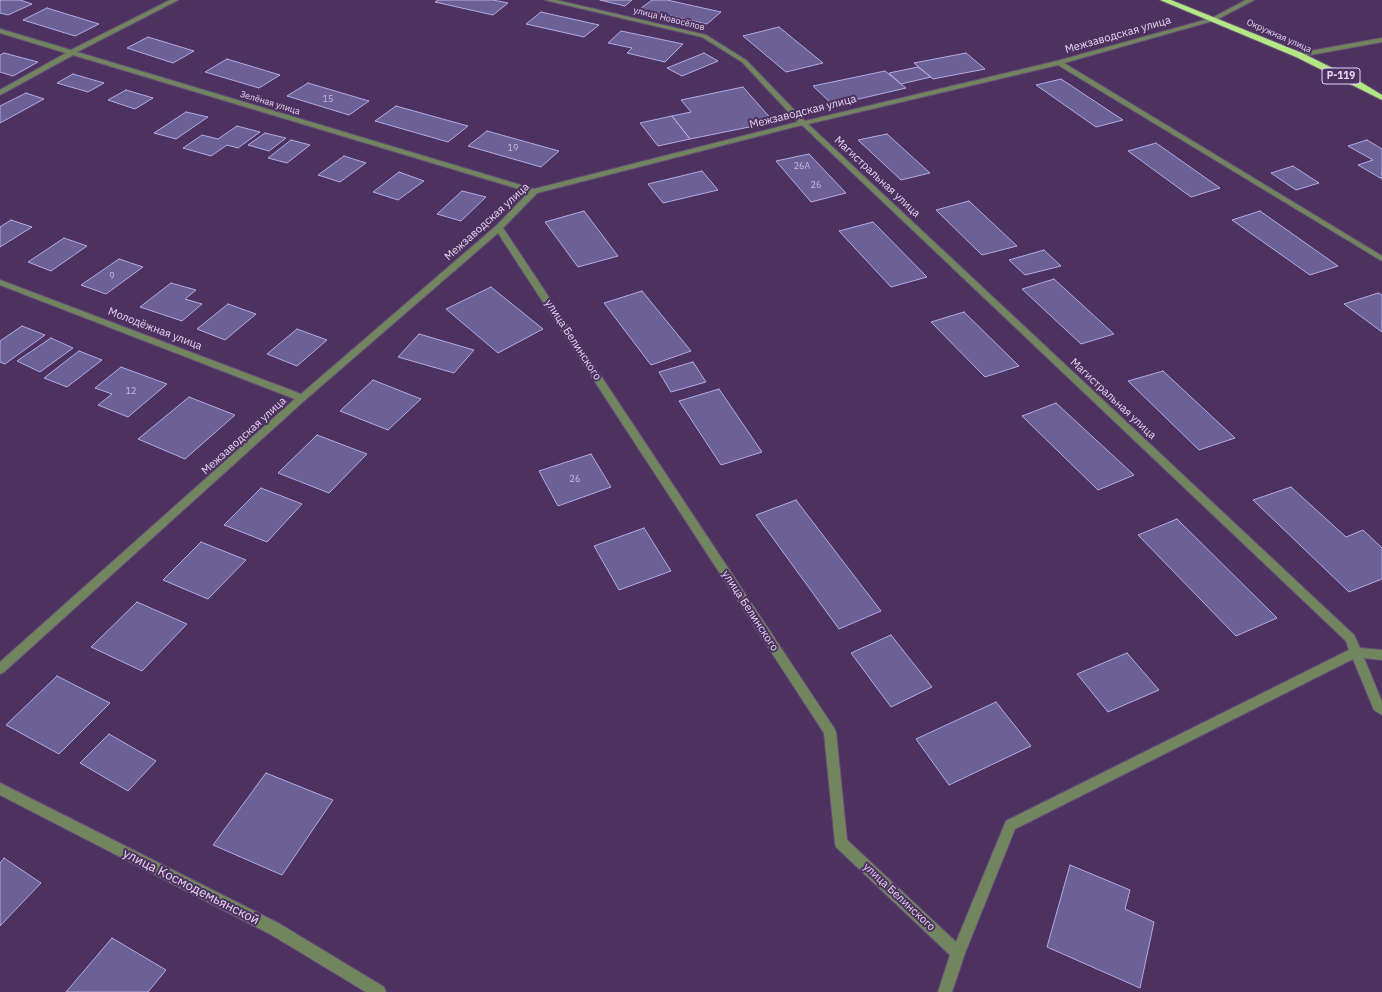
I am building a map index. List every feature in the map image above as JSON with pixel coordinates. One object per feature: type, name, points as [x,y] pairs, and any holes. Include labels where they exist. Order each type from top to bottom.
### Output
[{"type":"highway","name":"Окружная улица","points":[[1164,0],[1214,19],[1299,55],[1382,98]]},
{"type":"street","points":[[0,93],[71,53],[175,0]]},
{"type":"street","name":"улица Новосёлов","points":[[548,0],[704,36],[744,62],[803,123]]},
{"type":"street","name":"Межзаводская улица","points":[[0,669],[302,398],[499,228],[534,191],[803,123],[1059,63],[1214,19],[1251,0]]},
{"type":"street","name":"Зелёная улица","points":[[0,31],[534,191]]},
{"type":"street","points":[[1299,55],[1382,40]]},
{"type":"street","points":[[1059,63],[1382,259]]},
{"type":"street","name":"Магистральная улица","points":[[803,123],[1350,638],[1378,706],[1382,710]]},
{"type":"street","name":"улица Белинского","points":[[499,228],[830,732],[841,843],[958,953]]},
{"type":"street","name":"Молодёжная улица","points":[[0,282],[302,398]]},
{"type":"street","points":[[945,992],[958,953],[1010,825],[1356,652],[1382,655]]},
{"type":"street","name":"улица Космодемьянской","points":[[0,789],[275,929],[379,992]]},
{"type":"building","points":[[0,0],[20,0],[32,4],[8,15],[0,13]]},
{"type":"building","points":[[438,0],[493,0],[508,3],[493,15],[435,2]]},
{"type":"building","points":[[600,0],[632,0],[625,6]]},
{"type":"building","points":[[652,0],[667,0],[721,12],[707,24],[640,9]]},
{"type":"building","points":[[47,8],[99,24],[75,36],[23,20]]},
{"type":"building","points":[[541,12],[599,25],[584,37],[526,24]]},
{"type":"building","points":[[779,27],[823,63],[786,72],[743,36]]},
{"type":"building","points":[[621,31],[683,44],[665,62],[627,53],[632,48],[608,43]]},
{"type":"building","points":[[148,37],[194,51],[173,63],[127,48]]},
{"type":"building","points":[[4,53],[38,62],[13,76],[0,72],[0,55]]},
{"type":"building","points":[[704,53],[718,61],[682,76],[667,68]]},
{"type":"building","points":[[966,53],[985,69],[933,79],[914,63]]},
{"type":"building","points":[[227,59],[280,75],[259,88],[205,72]]},
{"type":"building","points":[[918,67],[931,77],[901,84],[889,73]]},
{"type":"building","points":[[885,71],[906,88],[833,105],[813,86]]},
{"type":"building","points":[[73,74],[104,83],[88,92],[57,83]]},
{"type":"building","points":[[1061,79],[1123,120],[1096,127],[1036,85]]},
{"type":"building","points":[[308,83],[369,101],[349,115],[287,96]]},
{"type":"building","points":[[743,87],[774,122],[690,139],[672,116],[691,112],[681,100]]},
{"type":"building","points":[[126,90],[153,98],[135,109],[108,100]]},
{"type":"building","points":[[26,93],[44,99],[0,123],[0,106]]},
{"type":"building","points":[[396,106],[468,126],[448,142],[375,121]]},
{"type":"building","points":[[186,112],[208,117],[176,139],[154,133]]},
{"type":"building","points":[[672,116],[690,139],[658,146],[640,123]]},
{"type":"building","points":[[237,126],[260,132],[238,148],[227,145],[211,156],[183,148],[202,135],[218,139]]},
{"type":"building","points":[[487,131],[559,151],[541,167],[468,146]]},
{"type":"building","points":[[265,133],[286,138],[269,151],[248,145]]},
{"type":"building","points":[[887,134],[930,173],[901,180],[858,140]]},
{"type":"building","points":[[291,140],[310,145],[287,163],[268,158]]},
{"type":"building","points":[[1367,140],[1382,149],[1382,179],[1358,165],[1373,160],[1348,146]]},
{"type":"building","points":[[1156,143],[1220,188],[1191,197],[1128,151]]},
{"type":"building","points":[[809,154],[846,193],[811,202],[776,161]]},
{"type":"building","points":[[344,156],[366,163],[340,182],[318,175]]},
{"type":"building","points":[[1293,166],[1319,183],[1296,190],[1271,173]]},
{"type":"building","points":[[702,171],[718,190],[663,203],[648,184]]},
{"type":"building","points":[[399,172],[424,181],[398,200],[373,192]]},
{"type":"building","points":[[462,191],[486,197],[461,221],[437,214]]},
{"type":"building","points":[[969,201],[1017,246],[982,255],[936,210]]},
{"type":"building","points":[[584,211],[618,256],[578,267],[545,222]]},
{"type":"building","points":[[1260,211],[1338,266],[1310,275],[1232,220]]},
{"type":"building","points":[[11,220],[32,227],[0,247],[0,227]]},
{"type":"building","points":[[873,222],[927,277],[891,287],[839,231]]},
{"type":"building","points":[[64,238],[87,246],[51,271],[28,262]]},
{"type":"building","points":[[1044,250],[1061,266],[1025,275],[1009,260]]},
{"type":"building","points":[[119,259],[143,267],[106,294],[81,285]]},
{"type":"building","points":[[1054,279],[1114,334],[1081,344],[1022,289]]},
{"type":"building","points":[[171,283],[196,290],[185,299],[202,304],[182,321],[140,307]]},
{"type":"building","points":[[491,287],[543,329],[498,353],[446,309]]},
{"type":"building","points":[[642,291],[691,351],[651,365],[604,303]]},
{"type":"building","points":[[1378,293],[1382,295],[1382,332],[1344,304]]},
{"type":"building","points":[[228,304],[256,314],[225,340],[197,329]]},
{"type":"building","points":[[964,312],[1019,366],[985,377],[931,322]]},
{"type":"building","points":[[22,326],[45,335],[5,364],[0,362],[0,341]]},
{"type":"building","points":[[297,329],[327,340],[297,366],[267,354]]},
{"type":"building","points":[[419,334],[474,350],[454,373],[398,357]]},
{"type":"building","points":[[51,338],[73,348],[40,372],[17,361]]},
{"type":"building","points":[[79,351],[102,360],[67,387],[44,378]]},
{"type":"building","points":[[693,362],[706,382],[671,392],[659,372]]},
{"type":"building","points":[[121,367],[167,384],[128,417],[98,405],[112,394],[95,388]]},
{"type":"building","points":[[1163,371],[1235,438],[1199,450],[1128,381]]},
{"type":"building","points":[[373,380],[421,399],[388,430],[340,411]]},
{"type":"building","points":[[719,389],[762,452],[721,465],[679,401]]},
{"type":"building","points":[[189,397],[235,415],[185,459],[138,439]]},
{"type":"building","points":[[1056,403],[1134,475],[1098,490],[1022,416]]},
{"type":"building","points":[[317,435],[367,454],[329,493],[278,473]]},
{"type":"building","points":[[591,454],[611,487],[558,506],[539,471]]},
{"type":"building","points":[[1291,487],[1346,537],[1363,530],[1382,548],[1382,579],[1349,592],[1253,500]]},
{"type":"building","points":[[261,488],[302,504],[267,542],[224,525]]},
{"type":"building","points":[[796,500],[881,611],[839,629],[756,515]]},
{"type":"building","points":[[1177,519],[1277,618],[1236,636],[1138,535]]},
{"type":"building","points":[[644,528],[671,571],[619,590],[594,546]]},
{"type":"building","points":[[201,542],[246,560],[208,599],[163,580]]},
{"type":"building","points":[[137,602],[187,624],[142,671],[91,647]]},
{"type":"building","points":[[891,635],[932,687],[891,707],[851,653]]},
{"type":"building","points":[[1127,653],[1159,690],[1108,712],[1077,674]]},
{"type":"building","points":[[57,676],[110,703],[59,754],[6,725]]},
{"type":"building","points":[[996,702],[1031,746],[949,785],[916,739]]},
{"type":"building","points":[[109,734],[156,761],[128,791],[80,763]]},
{"type":"building","points":[[266,773],[333,800],[282,875],[213,845]]},
{"type":"building","points":[[4,858],[41,883],[0,926],[0,863]]},
{"type":"building","points":[[1070,865],[1130,890],[1125,909],[1154,922],[1140,988],[1047,947]]},
{"type":"building","points":[[112,938],[166,970],[148,992],[66,992]]}]
